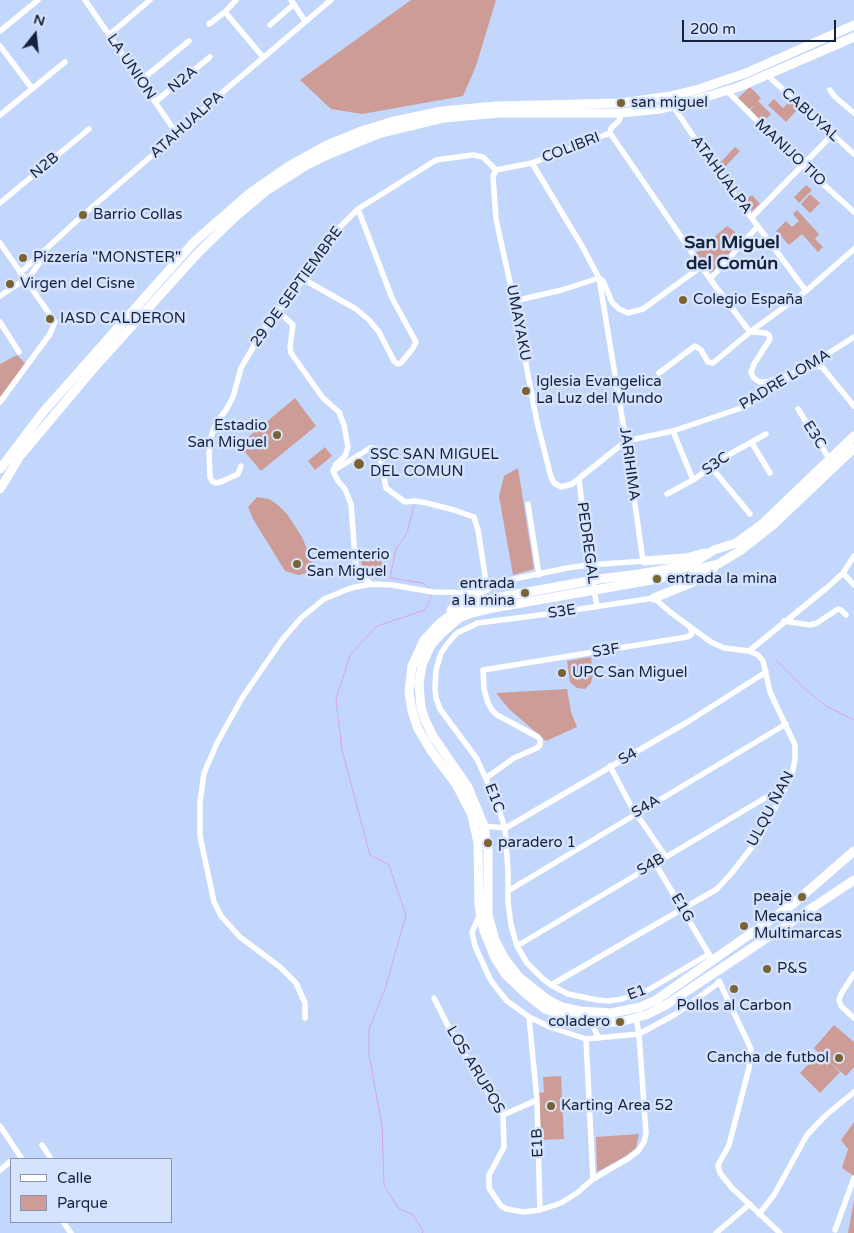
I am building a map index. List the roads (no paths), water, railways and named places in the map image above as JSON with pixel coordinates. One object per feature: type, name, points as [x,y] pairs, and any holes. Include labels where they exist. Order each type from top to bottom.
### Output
[{"type":"highway","points":[[0,469],[44,411],[194,242],[250,192],[289,166],[327,145],[364,130],[394,121],[442,111],[496,106],[621,103],[671,96],[696,90],[746,73],[854,25]]},
{"type":"highway","points":[[0,489],[20,456],[93,369],[199,252],[244,208],[286,178],[332,153],[378,134],[429,121],[464,116],[500,113],[621,113],[672,106],[727,91],[854,37]]},
{"type":"highway","points":[[643,562],[686,558],[736,542],[761,525],[854,436]]},
{"type":"highway","points":[[654,598],[691,583],[740,551],[773,525],[854,448]]},
{"type":"highway","points":[[446,618],[467,606],[495,598],[684,566],[704,558],[714,550]]},
{"type":"highway","points":[[718,564],[657,579],[479,611],[459,618],[436,638],[427,652],[419,674],[421,708],[433,736],[468,786],[484,826],[488,850],[488,915],[495,940],[505,960],[518,977],[548,1000],[562,1007],[580,1011],[604,1013],[625,1011],[656,1000],[711,958],[798,900],[854,851]]},
{"type":"highway","points":[[487,588],[474,593],[457,604],[446,618],[429,633],[416,656],[409,681],[410,702],[415,720],[423,737],[456,784],[472,815],[478,843],[478,889],[483,928],[488,942],[495,958],[506,975],[526,994],[545,1009],[569,1018],[591,1022],[620,1022],[636,1018],[666,1004],[854,880]]},
{"type":"street","points":[[0,31],[38,0]]},
{"type":"street","name":"LA UNION","points":[[85,0],[178,134]]},
{"type":"street","points":[[109,35],[150,0]]},
{"type":"street","points":[[209,24],[225,12],[236,0]]},
{"type":"street","name":"ATAHUALPA","points":[[20,272],[178,134],[210,103],[331,0]]},
{"type":"street","points":[[270,25],[292,2],[305,21]]},
{"type":"street","points":[[225,12],[263,57]]},
{"type":"street","points":[[140,81],[188,41]]},
{"type":"street","points":[[0,46],[31,87]]},
{"type":"street","name":"N2A","points":[[155,102],[210,57]]},
{"type":"street","points":[[0,115],[64,62]]},
{"type":"street","name":"CABUYAL","points":[[767,75],[854,154]]},
{"type":"street","points":[[830,90],[854,114]]},
{"type":"street","name":"MANIJO TIO","points":[[727,91],[802,165],[854,212]]},
{"type":"street","name":"ATAHUALPA","points":[[672,106],[716,170],[806,291]]},
{"type":"street","points":[[621,113],[619,121],[611,128],[610,133],[710,279],[750,332],[766,333],[769,336],[770,340],[754,364],[751,372],[753,377],[759,382],[766,382],[800,370],[817,366],[822,367],[854,406]]},
{"type":"street","name":"N2B","points":[[0,203],[89,129]]},
{"type":"street","name":"COLIBRI","points":[[532,163],[610,133]]},
{"type":"street","points":[[752,217],[832,135]]},
{"type":"street","name":"29 DE SEPTIEMBRE","points":[[240,466],[238,474],[223,481],[216,482],[210,478],[209,453],[211,437],[216,423],[233,397],[241,368],[268,322],[277,310],[286,303],[335,232],[358,209],[436,160],[473,155],[483,158],[496,170]]},
{"type":"street","points":[[496,170],[532,163],[599,278],[605,284],[612,302],[619,310],[628,313],[643,309],[702,266]]},
{"type":"street","name":"UMAYAKU","points":[[496,170],[493,176],[496,219],[537,422],[551,477],[554,483],[561,487],[567,487],[579,479]]},
{"type":"street","points":[[303,279],[356,309],[369,320],[380,332],[394,361],[398,364],[401,363],[413,348],[416,342],[392,298],[358,209]]},
{"type":"street","points":[[710,279],[758,226]]},
{"type":"street","points":[[0,243],[52,318],[54,324],[50,334],[0,402]]},
{"type":"street","points":[[659,373],[695,346],[701,350],[708,362],[713,363],[750,332],[806,291],[854,249]]},
{"type":"street","name":"ATAHUALPA","points":[[0,296],[25,280],[40,262],[43,251]]},
{"type":"street","points":[[514,302],[599,278]]},
{"type":"street","name":"JARIHIMA","points":[[599,278],[626,442],[643,562]]},
{"type":"street","points":[[277,310],[293,325],[291,353],[323,398],[339,412],[344,425],[348,447],[345,456],[336,464],[333,471]]},
{"type":"street","points":[[0,322],[19,352]]},
{"type":"street","name":"PADRE LOMA","points":[[626,442],[673,431],[744,407],[854,337]]},
{"type":"street","name":"E3C","points":[[798,409],[830,460]]},
{"type":"street","points":[[673,431],[693,480]]},
{"type":"street","name":"S3C","points":[[667,494],[693,480],[732,453],[766,434]]},
{"type":"street","points":[[579,479],[626,442]]},
{"type":"street","points":[[752,442],[770,474]]},
{"type":"street","points":[[333,471],[370,448],[376,448],[379,450],[386,488],[405,502],[427,503],[474,517],[478,530],[487,588],[509,580],[539,574],[590,566],[643,562]]},
{"type":"street","points":[[711,467],[750,514]]},
{"type":"street","points":[[333,471],[352,504],[356,571],[370,584]]},
{"type":"street","name":"PEDREGAL","points":[[579,479],[596,604]]},
{"type":"street","points":[[528,504],[539,574]]},
{"type":"street","points":[[654,598],[711,642],[724,648],[748,651],[829,586],[843,573],[854,556]]},
{"type":"street","points":[[843,573],[854,585]]},
{"type":"street","points":[[305,1018],[305,1003],[296,983],[280,967],[240,937],[221,916],[214,902],[200,836],[201,788],[204,774],[217,743],[242,698],[282,640],[301,618],[324,599],[351,588],[370,584],[386,584],[441,593],[474,593]]},
{"type":"street","name":"S3E","points":[[470,625],[596,604],[654,598]]},
{"type":"street","points":[[784,621],[810,625],[817,623],[838,609],[846,616]]},
{"type":"street","name":"E1C","points":[[470,625],[457,633],[441,653],[436,670],[435,688],[440,710],[477,758],[494,795],[505,828],[511,925],[516,946],[526,963],[551,985]]},
{"type":"street","name":"S3F","points":[[486,778],[514,758],[537,748],[540,745],[540,740],[538,737],[497,715],[492,710],[484,689],[483,670],[675,640],[691,635],[690,627]]},
{"type":"street","name":"ULQU ÑAN","points":[[551,985],[716,889],[730,875],[760,837],[791,776],[795,760],[795,745],[770,692],[763,661],[758,655],[748,651]]},
{"type":"street","name":"S4","points":[[505,828],[689,721],[766,672]]},
{"type":"street","name":"S4A","points":[[508,891],[786,724]]},
{"type":"street","points":[[610,766],[636,813],[666,857]]},
{"type":"street","name":"S4B","points":[[516,946],[787,785]]},
{"type":"street","points":[[484,826],[505,828]]},
{"type":"street","name":"E1G","points":[[655,863],[711,958]]},
{"type":"street","points":[[481,912],[472,932],[475,946],[482,963],[498,990],[508,1001],[529,1017],[550,1027],[586,1039],[639,1034],[674,1015],[720,982]]},
{"type":"street","name":"E1","points":[[551,985],[568,994],[581,997],[597,1000],[622,999],[648,990],[711,958]]},
{"type":"street","points":[[714,973],[751,1049],[749,1068],[729,1145],[718,1165],[720,1173],[780,1233]]},
{"type":"street","points":[[854,974],[839,1000],[841,1006],[854,1018]]},
{"type":"street","name":"LOS ARUPOS","points":[[434,998],[450,1030],[503,1115],[504,1147],[489,1175],[489,1188],[498,1202],[507,1209],[523,1212],[540,1210],[561,1203],[577,1193],[593,1178],[629,1158],[638,1151],[644,1142],[646,1133],[639,1034],[636,1018]]},
{"type":"street","name":"E1B","points":[[529,1017],[537,1100],[540,1210]]},
{"type":"street","points":[[591,1022],[598,1038]]},
{"type":"street","points":[[586,1039],[593,1178]]},
{"type":"street","points":[[760,1214],[774,1195],[807,1135],[825,1116],[854,1092]]},
{"type":"street","points":[[503,1115],[537,1100]]},
{"type":"street","points":[[0,1126],[21,1157]]},
{"type":"street","points":[[42,1145],[50,1158]]},
{"type":"street","points":[[0,1170],[10,1162]]},
{"type":"street","points":[[835,1230],[854,1178]]},
{"type":"street","points":[[716,1233],[750,1204]]},
{"type":"waterway","points":[[414,506],[407,533],[396,549],[390,578],[423,583],[430,589]]},
{"type":"waterway","points":[[422,1233],[423,1231],[413,1215],[398,1208],[384,1185],[382,1125],[369,1055],[369,1029],[385,989],[406,915],[389,865],[370,855],[342,750],[336,699],[350,655],[377,626],[425,610],[432,594]]},
{"type":"waterway","points":[[776,660],[804,688],[826,706],[854,720]]},
{"type":"place","name":"san miguel","points":[[621,103]]},
{"type":"place","name":"Barrio Collas","points":[[83,215]]},
{"type":"place","name":"Pizzería \"MONSTER\"","points":[[23,258]]},
{"type":"place","name":"Virgen del Cisne","points":[[10,284]]},
{"type":"place","name":"Colegio España","points":[[683,300]]},
{"type":"place","name":"IASD CALDERON","points":[[50,319]]},
{"type":"place","name":"Iglesia Evangelica La Luz del Mundo","points":[[526,391]]},
{"type":"place","name":"Estadio San Miguel","points":[[277,435]]},
{"type":"place","name":"SSC SAN MIGUEL DEL COMUN","points":[[359,464]]},
{"type":"place","name":"Cementerio San Miguel","points":[[297,564]]},
{"type":"place","name":"entrada la mina","points":[[657,579]]},
{"type":"place","name":"entrada a la mina","points":[[525,593]]},
{"type":"place","name":"UPC San Miguel","points":[[562,673]]},
{"type":"place","name":"paradero 1","points":[[488,843]]},
{"type":"place","name":"peaje","points":[[802,897]]},
{"type":"place","name":"Mecanica Multimarcas","points":[[744,926]]},
{"type":"place","name":"P&S","points":[[767,969]]},
{"type":"place","name":"Pollos al Carbon","points":[[734,989]]},
{"type":"place","name":"coladero","points":[[620,1022]]},
{"type":"place","name":"Cancha de futbol","points":[[839,1058]]},
{"type":"place","name":"Karting Area 52","points":[[551,1106]]},
{"type":"district","name":"San Miguel del Común","points":[[732,253]]}]
